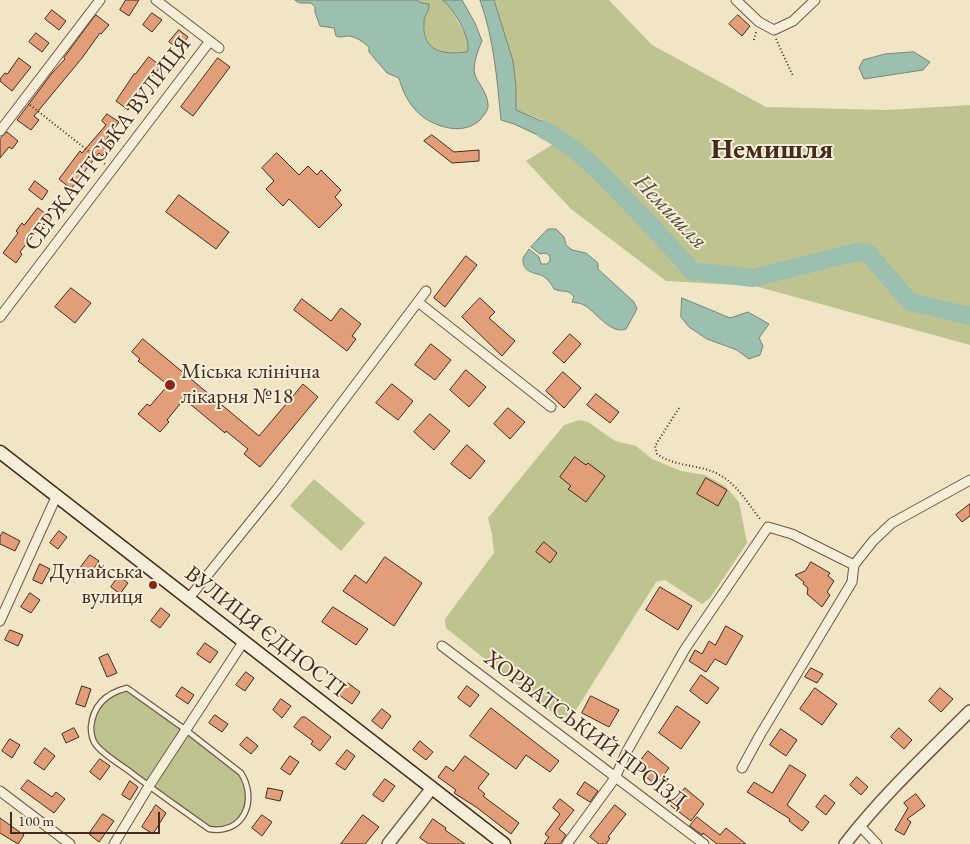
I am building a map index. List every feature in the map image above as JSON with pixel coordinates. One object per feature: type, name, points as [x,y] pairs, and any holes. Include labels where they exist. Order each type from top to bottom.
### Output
[{"type":"main road","name":"ВУЛИЦЯ ЄДНОСТІ","points":[[0,452],[504,844]]},
{"type":"street","points":[[0,131],[100,0]]},
{"type":"street","points":[[156,0],[219,48]]},
{"type":"street","points":[[736,0],[759,22],[774,30],[793,21],[815,0]]},
{"type":"street","name":"СЕРЖАНТСЬКА ВУЛИЦЯ","points":[[1,314],[210,41]]},
{"type":"street","points":[[189,598],[277,489],[426,291]]},
{"type":"street","points":[[418,302],[551,407]]},
{"type":"street","points":[[742,768],[852,582],[854,565],[873,541],[892,523],[970,480]]},
{"type":"street","points":[[0,621],[57,495]]},
{"type":"street","points":[[568,844],[615,778],[627,751],[685,648],[768,527],[792,534],[854,565]]},
{"type":"street","points":[[114,844],[149,786],[244,641]]},
{"type":"street","name":"ХОРВАТСЬКИЙ ПРОЇЗД","points":[[442,646],[699,842]]},
{"type":"street","points":[[845,844],[915,765],[970,711]]},
{"type":"street","points":[[388,844],[432,788]]},
{"type":"street","points":[[0,792],[70,844]]},
{"type":"street","points":[[860,826],[876,844]]},
{"type":"lane","points":[[127,688],[186,730],[241,773],[246,781],[249,800],[247,808],[242,817],[228,829],[219,831],[209,829],[94,744],[91,732],[96,708],[110,695],[127,688]]},
{"type":"path","points":[[774,30],[779,48],[793,76]]},
{"type":"path","points":[[23,100],[112,170]]},
{"type":"path","points":[[679,408],[655,446],[657,454],[674,463],[715,473],[734,485],[768,527]]},
{"type":"shaded area","points":[[295,0],[417,0],[421,3],[429,4],[424,20],[426,40],[430,45],[442,52],[458,53],[467,52],[467,40],[456,16],[442,0],[462,0],[475,23],[482,41],[474,71],[487,98],[488,107],[486,112],[474,124],[461,128],[446,127],[426,119],[416,111],[409,101],[399,78],[387,73],[369,52],[369,47],[355,37],[336,36],[334,28],[320,26],[315,7],[311,3],[300,3]]},
{"type":"shaded area","points":[[417,0],[442,0],[449,5],[469,42],[467,52],[441,52],[433,48],[426,36],[421,3]]},
{"type":"shaded area","points":[[480,0],[494,0],[513,61],[516,110],[560,129],[568,141],[555,143],[501,120],[492,44]]},
{"type":"shaded area","points":[[494,0],[609,0],[652,45],[766,107],[888,110],[970,105],[970,345],[755,286],[666,281],[571,209],[526,161],[555,143],[567,141],[540,119],[516,110],[513,61]]},
{"type":"shaded area","points":[[914,52],[930,62],[923,70],[864,79],[859,68],[863,60],[885,54]]},
{"type":"shaded area","points":[[548,229],[556,229],[564,237],[566,245],[572,250],[586,253],[598,263],[598,269],[634,302],[637,309],[626,329],[620,330],[609,326],[589,308],[580,303],[572,302],[574,297],[572,294],[554,289],[545,277],[524,267],[523,258],[529,249],[539,257],[541,264],[547,264],[550,261],[548,254],[540,254],[531,247]]},
{"type":"shaded area","points":[[682,298],[730,318],[748,312],[769,324],[759,338],[763,346],[760,355],[749,359],[737,350],[707,339],[689,327],[681,317]]},
{"type":"shaded area","points":[[579,420],[588,422],[615,441],[636,446],[652,459],[681,471],[705,475],[725,486],[739,502],[747,543],[710,598],[702,604],[665,580],[656,582],[573,715],[568,721],[563,721],[446,628],[445,619],[494,553],[488,518],[564,425]]},
{"type":"shaded area","points":[[314,479],[365,523],[341,551],[290,506]]},
{"type":"shaded area","points":[[127,688],[241,773],[249,790],[243,817],[228,829],[209,829],[94,744],[92,720],[104,698]]},
{"type":"building","points":[[126,0],[139,0],[129,16],[120,10]]},
{"type":"building","points":[[52,10],[66,21],[59,30],[45,19]]},
{"type":"building","points":[[152,13],[162,20],[152,32],[143,25]]},
{"type":"building","points":[[96,15],[109,25],[100,33],[34,116],[39,120],[31,130],[17,120],[52,73],[65,59]]},
{"type":"building","points":[[738,15],[750,26],[742,36],[729,24]]},
{"type":"building","points":[[179,30],[188,37],[179,49],[169,42]]},
{"type":"building","points":[[36,33],[49,43],[42,52],[29,42]]},
{"type":"building","points":[[149,57],[161,66],[133,100],[135,101],[128,110],[116,101],[134,74]]},
{"type":"building","points":[[19,58],[31,67],[12,91],[0,79],[5,73],[7,74]]},
{"type":"building","points":[[218,58],[230,67],[193,116],[181,107]]},
{"type":"building","points":[[107,114],[119,122],[106,140],[112,146],[102,156],[99,153],[71,189],[59,179],[80,151],[82,153],[106,125],[102,121]]},
{"type":"building","points":[[7,132],[18,141],[12,149],[9,147],[0,158],[0,139]]},
{"type":"building","points":[[432,135],[454,152],[479,150],[479,161],[452,163],[424,141]]},
{"type":"building","points":[[277,153],[299,175],[308,166],[317,175],[321,170],[341,190],[335,197],[342,205],[319,228],[289,199],[283,206],[266,189],[274,181],[262,168]]},
{"type":"building","points":[[35,181],[48,191],[42,200],[29,190]]},
{"type":"building","points":[[179,195],[229,232],[216,249],[166,212]]},
{"type":"building","points":[[38,208],[50,217],[44,225],[42,224],[20,252],[22,254],[16,263],[3,253],[18,233],[16,231],[22,223],[24,225]]},
{"type":"building","points":[[466,256],[477,265],[445,307],[434,298]]},
{"type":"building","points":[[71,288],[91,303],[75,323],[55,307]]},
{"type":"building","points":[[480,298],[495,312],[489,318],[515,341],[502,356],[462,317]]},
{"type":"building","points":[[302,299],[331,321],[341,308],[361,324],[352,336],[356,339],[347,351],[294,310]]},
{"type":"building","points":[[570,334],[581,344],[564,363],[553,353]]},
{"type":"building","points":[[143,339],[259,436],[303,384],[318,397],[260,467],[244,454],[248,449],[226,431],[225,433],[184,399],[160,432],[138,414],[147,404],[150,406],[168,385],[138,361],[140,359],[132,352]]},
{"type":"building","points":[[431,344],[451,360],[435,380],[415,365]]},
{"type":"building","points":[[466,370],[486,387],[469,407],[450,390]]},
{"type":"building","points":[[563,372],[581,388],[564,408],[546,391]]},
{"type":"building","points":[[392,384],[413,401],[398,420],[376,403]]},
{"type":"building","points":[[596,394],[619,412],[610,423],[587,405]]},
{"type":"building","points":[[508,408],[525,422],[510,439],[494,424]]},
{"type":"building","points":[[430,414],[450,431],[434,450],[414,432]]},
{"type":"building","points":[[467,445],[485,461],[470,479],[451,464]]},
{"type":"building","points":[[575,457],[586,465],[588,463],[605,476],[586,502],[568,489],[571,486],[560,477]]},
{"type":"building","points":[[706,478],[727,490],[718,506],[697,494]]},
{"type":"building","points":[[970,504],[970,516],[962,522],[956,515]]},
{"type":"building","points":[[59,531],[67,537],[58,549],[50,543]]},
{"type":"building","points":[[3,532],[20,541],[15,551],[0,544],[0,537]]},
{"type":"building","points":[[544,542],[557,553],[550,563],[536,552]]},
{"type":"building","points":[[90,555],[99,561],[90,574],[81,567]]},
{"type":"building","points":[[385,557],[422,583],[394,626],[343,591],[355,575],[366,583]]},
{"type":"building","points":[[811,562],[830,573],[828,576],[834,581],[827,592],[830,595],[822,607],[807,594],[808,588],[795,575],[805,571]]},
{"type":"building","points":[[40,564],[50,569],[42,584],[33,580]]},
{"type":"building","points":[[119,576],[128,583],[120,594],[111,587]]},
{"type":"building","points":[[660,587],[692,606],[678,630],[646,610]]},
{"type":"building","points":[[30,593],[40,600],[31,613],[21,607]]},
{"type":"building","points":[[333,607],[368,629],[356,645],[322,622]]},
{"type":"building","points":[[161,608],[170,615],[160,628],[151,621]]},
{"type":"building","points":[[726,626],[743,636],[726,665],[715,659],[706,672],[689,661],[695,650],[702,654],[709,641],[715,645]]},
{"type":"building","points":[[10,630],[23,635],[18,646],[5,640]]},
{"type":"building","points":[[205,643],[218,652],[210,663],[197,654]]},
{"type":"building","points":[[108,654],[117,673],[107,677],[99,658]]},
{"type":"building","points":[[811,668],[823,674],[817,683],[805,677]]},
{"type":"building","points":[[246,672],[254,678],[245,691],[236,685]]},
{"type":"building","points":[[701,675],[719,688],[707,704],[690,691]]},
{"type":"building","points":[[348,683],[360,692],[352,704],[339,695]]},
{"type":"building","points":[[82,686],[91,689],[85,707],[76,704]]},
{"type":"building","points":[[467,686],[479,695],[470,707],[458,698]]},
{"type":"building","points":[[182,687],[194,695],[188,704],[176,696]]},
{"type":"building","points":[[815,688],[837,704],[822,725],[800,709]]},
{"type":"building","points":[[940,688],[953,699],[941,712],[929,701]]},
{"type":"building","points":[[591,696],[619,710],[609,727],[582,713]]},
{"type":"building","points":[[281,699],[291,706],[282,718],[273,710]]},
{"type":"building","points":[[677,706],[700,722],[681,749],[659,733]]},
{"type":"building","points":[[491,708],[559,761],[550,772],[526,755],[516,769],[470,736]]},
{"type":"building","points":[[382,709],[391,716],[382,729],[372,721]]},
{"type":"building","points":[[215,715],[228,724],[222,732],[209,723]]},
{"type":"building","points":[[302,717],[305,717],[331,737],[320,751],[311,744],[313,741],[294,727]]},
{"type":"building","points":[[74,728],[79,737],[66,743],[62,734]]},
{"type":"building","points":[[899,728],[912,740],[904,749],[891,737]]},
{"type":"building","points":[[781,729],[797,740],[786,756],[770,745]]},
{"type":"building","points":[[247,737],[258,746],[251,754],[240,745]]},
{"type":"building","points":[[10,739],[20,745],[12,758],[2,751]]},
{"type":"building","points":[[420,741],[433,752],[426,760],[413,750]]},
{"type":"building","points":[[45,748],[55,756],[44,770],[34,763]]},
{"type":"building","points":[[347,750],[355,756],[345,770],[336,764]]},
{"type":"building","points":[[648,751],[669,768],[656,785],[635,768]]},
{"type":"building","points":[[290,756],[299,762],[290,775],[281,769]]},
{"type":"building","points":[[465,756],[489,774],[478,788],[485,794],[483,796],[519,823],[511,834],[454,793],[456,790],[438,777],[446,766],[453,771]]},
{"type":"building","points":[[100,759],[110,766],[100,780],[90,772]]},
{"type":"building","points":[[790,765],[806,775],[787,805],[809,822],[802,831],[789,821],[790,819],[747,792],[754,782],[772,793]]},
{"type":"building","points":[[857,777],[868,787],[861,795],[850,785]]},
{"type":"building","points":[[385,779],[395,786],[383,802],[373,795]]},
{"type":"building","points":[[28,780],[52,797],[56,792],[65,799],[54,813],[21,789]]},
{"type":"building","points":[[130,781],[138,787],[130,800],[122,795]]},
{"type":"building","points":[[585,782],[598,791],[590,802],[577,794]]},
{"type":"building","points":[[268,788],[283,791],[280,801],[266,798]]},
{"type":"building","points":[[685,788],[704,804],[691,821],[671,806]]},
{"type":"building","points":[[916,794],[925,806],[907,819],[911,822],[904,835],[895,830],[908,808],[904,803]]},
{"type":"building","points":[[825,795],[835,803],[826,815],[816,807]]},
{"type":"building","points":[[560,799],[574,810],[559,829],[566,835],[560,844],[544,844],[549,837],[545,834],[560,814],[553,808]]},
{"type":"building","points":[[156,805],[166,813],[153,834],[142,827]]},
{"type":"building","points":[[615,805],[626,814],[608,837],[610,838],[606,844],[599,844],[590,837]]},
{"type":"building","points":[[103,814],[114,821],[99,842],[89,834]]},
{"type":"building","points":[[262,815],[272,822],[262,836],[252,828]]},
{"type":"building","points":[[363,815],[379,827],[365,844],[341,844]]},
{"type":"building","points":[[697,817],[720,835],[726,828],[746,844],[717,844],[690,826]]},
{"type":"building","points":[[0,818],[24,835],[18,844],[0,833]]},
{"type":"building","points":[[433,819],[465,844],[429,844],[420,838]]},
{"type":"waterway","name":"Немишля","points":[[544,130],[565,143],[594,167],[648,222],[692,271],[753,278],[857,252],[869,254],[910,302],[970,316]]},
{"type":"place","name":"Міська клінічна лікарня №18","points":[[170,385]]},
{"type":"place","name":"Дунайська вулиця","points":[[153,585]]},
{"type":"district","name":"Немишля","points":[[772,150]]}]
